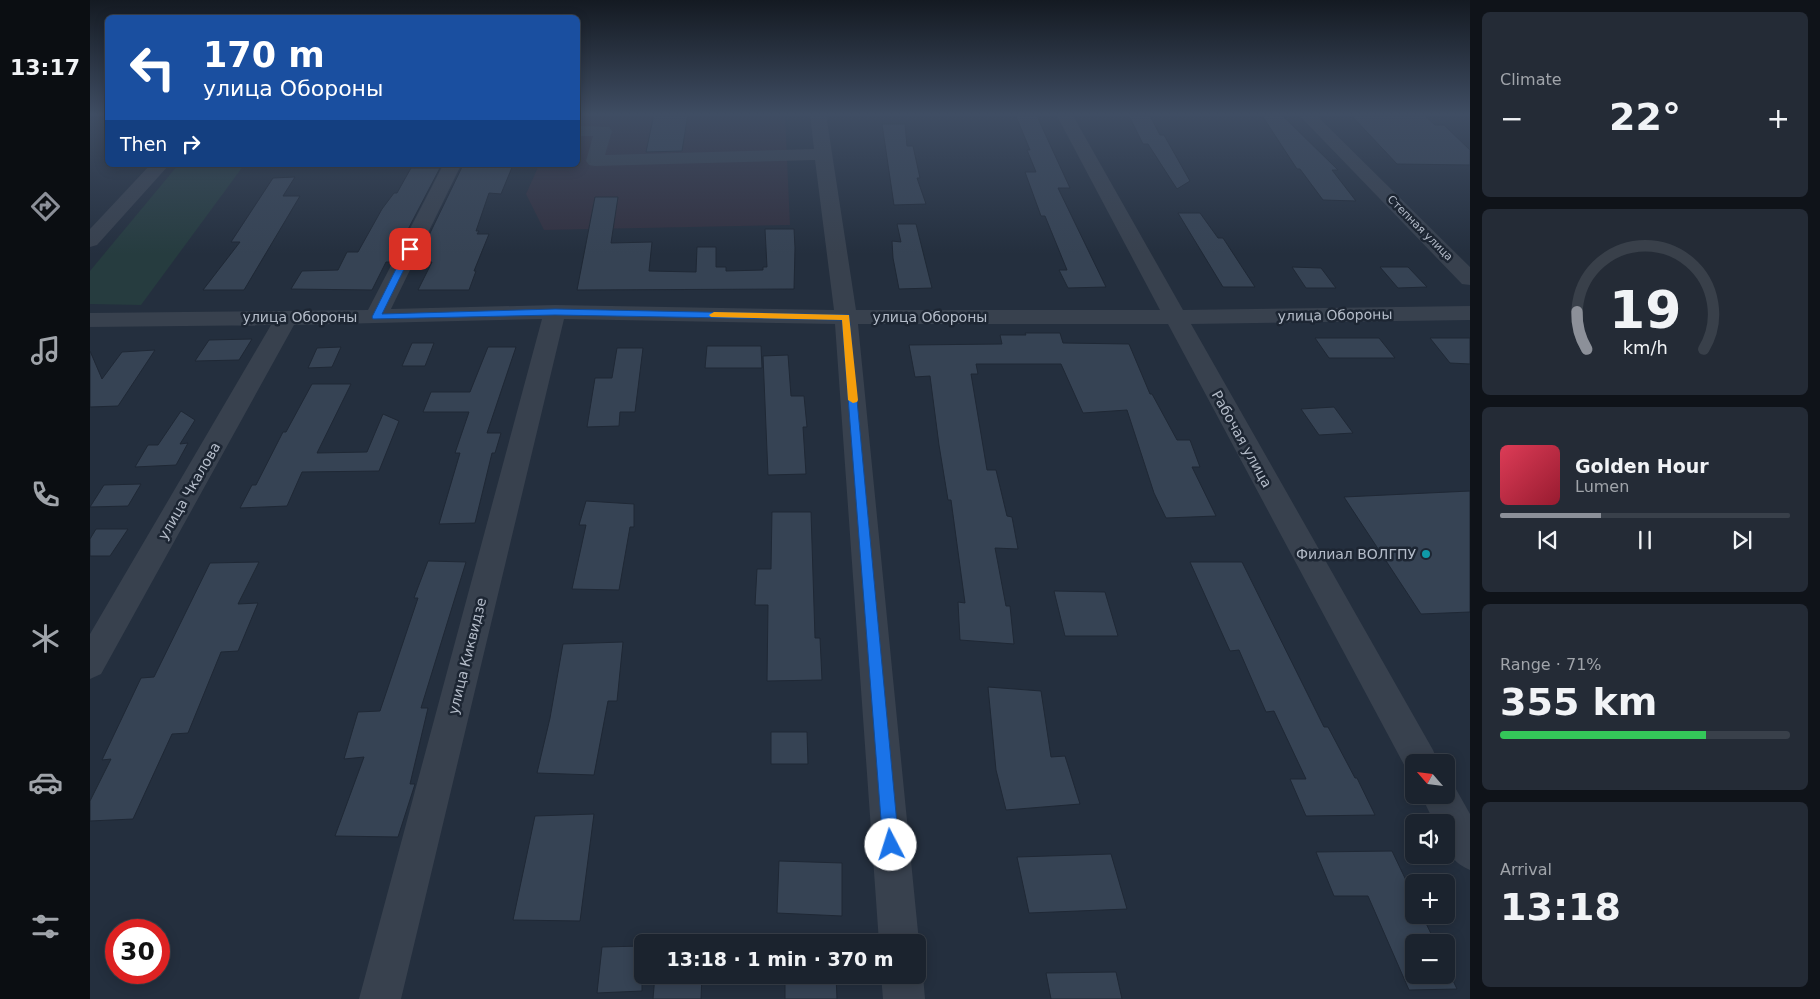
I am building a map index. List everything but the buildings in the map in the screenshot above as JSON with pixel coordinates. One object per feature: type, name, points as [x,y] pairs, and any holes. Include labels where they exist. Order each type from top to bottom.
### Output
[{"type":"street","points":[[596,161],[608,161]]},
{"type":"street","points":[[823,161],[846,317],[899,934]]},
{"type":"street","name":"Рабочая улица","points":[[1089,161],[1417,754]]},
{"type":"street","name":"Степная улица","points":[[1352,161],[1470,279]]},
{"type":"street","points":[[90,241],[158,167]]},
{"type":"street","points":[[376,317],[451,167]]},
{"type":"street","name":"улица Обороны","points":[[90,320],[376,317],[555,312],[846,317],[1174,317],[1470,313]]},
{"type":"street","name":"улица Киквидзе","points":[[380,999],[555,312]]},
{"type":"street","name":"улица Чкалова","points":[[90,664],[287,317]]},
{"type":"street","points":[[1444,804],[1470,851]]},
{"type":"street","points":[[903,984],[904,999]]},
{"type":"shaded area","points":[[580,161],[787,161],[790,225],[544,230],[526,194],[538,167],[580,167]]},
{"type":"green space","points":[[176,167],[243,167],[141,305],[90,304],[90,271]]},
{"type":"slow traffic","points":[[714,315],[846,317],[853,400]]},
{"type":"place","name":"Филиал ВОЛГПУ","points":[[1426,554]]},
{"type":"route","points":[[410,249],[376,317],[555,312],[846,317],[891,845]]}]
